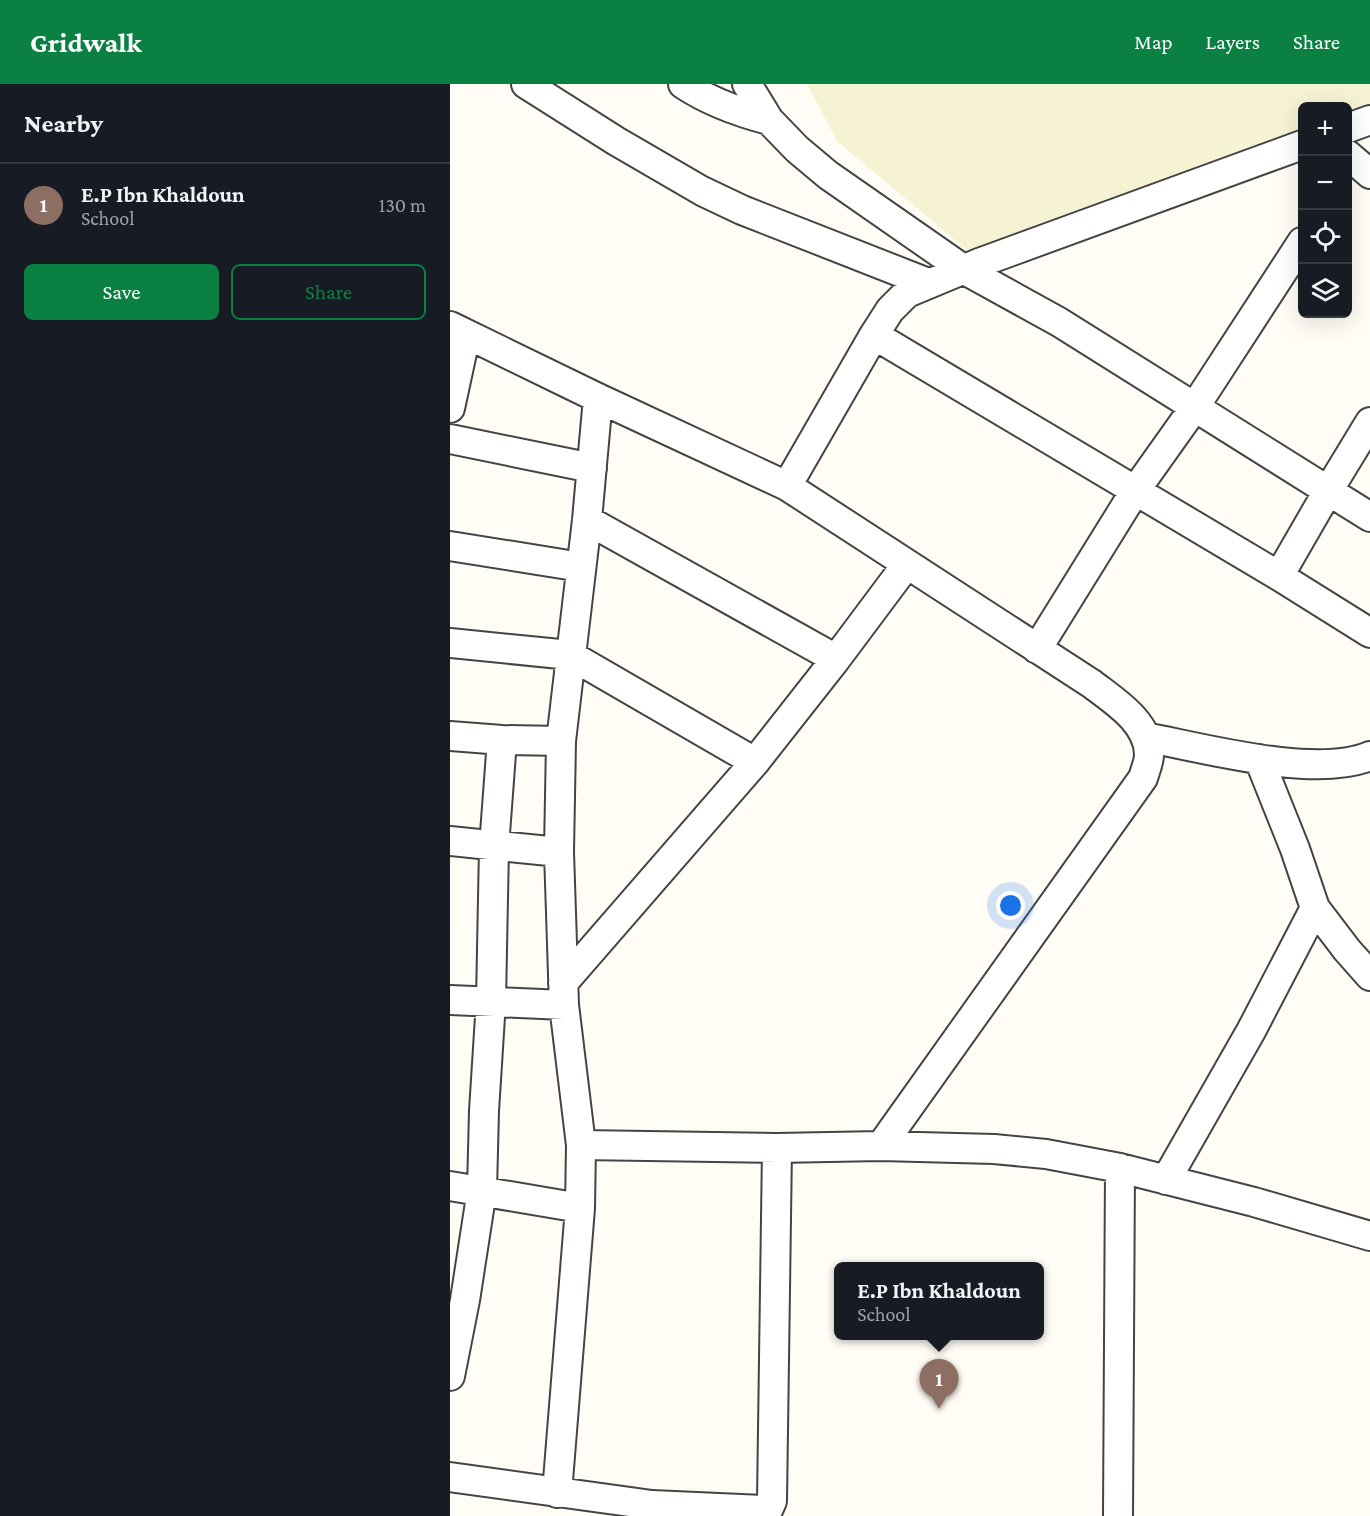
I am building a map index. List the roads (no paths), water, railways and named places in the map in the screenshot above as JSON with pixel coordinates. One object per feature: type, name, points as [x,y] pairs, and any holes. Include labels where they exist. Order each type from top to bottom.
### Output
[{"type":"street","points":[[526,84],[616,141],[712,196],[928,283]]},
{"type":"street","points":[[683,84],[698,94],[732,110],[769,120]]},
{"type":"street","points":[[747,84],[769,120],[828,176],[963,269],[1059,322],[1370,517]]},
{"type":"street","points":[[1352,126],[1370,120]]},
{"type":"street","points":[[787,486],[874,335],[890,310],[907,293],[963,269],[1298,146]]},
{"type":"street","points":[[1037,649],[1136,491],[1194,408],[1298,248]]},
{"type":"street","points":[[450,408],[458,330],[787,486],[1092,684],[1118,703],[1135,720],[1145,736],[1149,755],[1143,778],[881,1146]]},
{"type":"street","points":[[874,335],[1279,576],[1370,633]]},
{"type":"street","points":[[557,1493],[580,1208],[581,1145],[564,994],[559,852],[561,741],[587,520],[598,398]]},
{"type":"street","points":[[1279,576],[1370,422]]},
{"type":"street","points":[[450,439],[592,468]]},
{"type":"street","points":[[587,520],[836,659]]},
{"type":"street","points":[[450,546],[581,567]]},
{"type":"street","points":[[450,1000],[492,1001],[564,994],[755,762],[907,564]]},
{"type":"street","points":[[450,643],[570,655],[755,762]]},
{"type":"street","points":[[450,736],[561,741]]},
{"type":"street","points":[[1145,736],[1259,759],[1302,764],[1358,762],[1370,756]]},
{"type":"street","points":[[450,1376],[465,1300],[482,1191],[484,1111],[492,1001],[494,847],[502,740]]},
{"type":"street","points":[[1259,759],[1295,849],[1315,908],[1370,976]]},
{"type":"street","points":[[450,842],[559,852]]},
{"type":"street","points":[[1166,1180],[1251,1031],[1315,908]]},
{"type":"street","points":[[581,1145],[777,1148],[881,1146],[994,1149],[1046,1154],[1120,1168],[1254,1202],[1370,1236]]},
{"type":"street","points":[[450,1477],[557,1493],[652,1511],[763,1510],[769,1508],[772,1501],[777,1148]]},
{"type":"street","points":[[1118,1516],[1120,1168]]},
{"type":"street","points":[[450,1186],[580,1208]]},
{"type":"place","name":"E.P Ibn Khaldoun","points":[[939,1409]]}]
